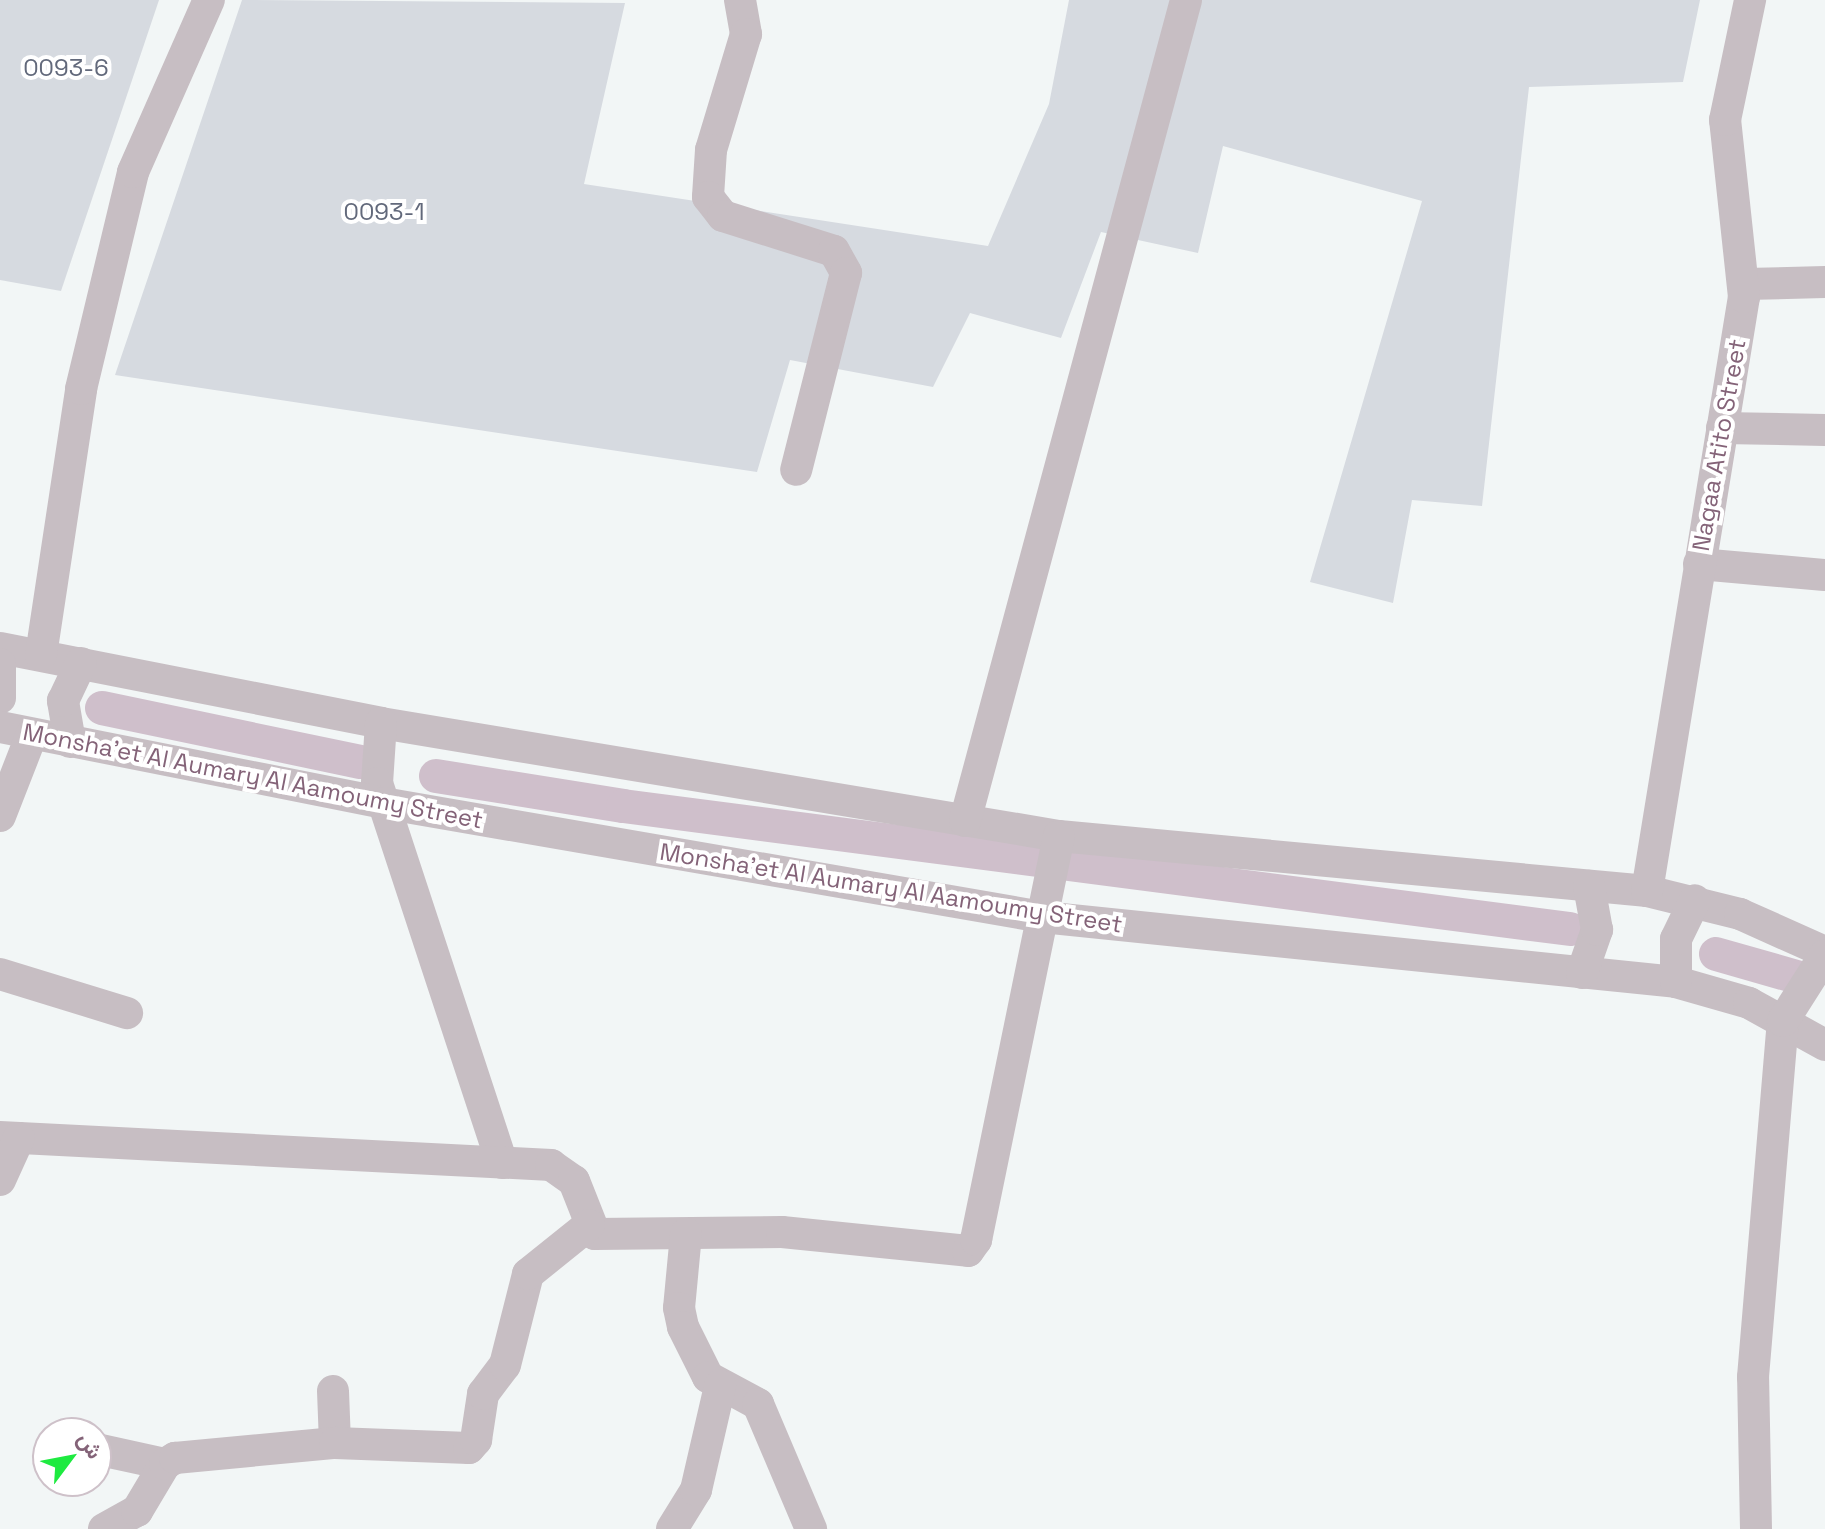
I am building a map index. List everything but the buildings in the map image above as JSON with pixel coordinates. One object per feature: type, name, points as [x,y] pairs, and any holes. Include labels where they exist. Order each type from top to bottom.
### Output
[{"type":"street","points":[[41,655],[81,389],[133,172],[209,0]]},
{"type":"street","points":[[740,0],[746,34],[711,150],[708,197],[723,216],[834,251],[846,273],[796,470]]},
{"type":"street","points":[[965,821],[1186,0]]},
{"type":"street","name":"Nagaa Atito Street","points":[[1647,891],[1745,284],[1725,131],[1750,0]]},
{"type":"street","points":[[1745,284],[1825,282]]},
{"type":"street","points":[[1722,428],[1825,430]]},
{"type":"street","points":[[1699,564],[1825,575]]},
{"type":"street","points":[[0,648],[381,723],[1059,836],[1647,891],[1695,900],[1769,925],[1825,953],[1783,1021],[1753,1377],[1756,1529]]},
{"type":"street","points":[[70,742],[63,701],[81,663]]},
{"type":"street","points":[[0,664],[0,698]]},
{"type":"street","points":[[381,723],[375,763],[383,803],[502,1163]]},
{"type":"street","name":"Monsha'et Al Aumary Al Aamoumy Street","points":[[0,727],[383,803],[1042,917],[1676,982],[1725,994],[1825,1045]]},
{"type":"street","points":[[0,816],[32,734]]},
{"type":"street","points":[[0,1180],[10,1138],[551,1165],[569,1173],[589,1225],[601,1235],[782,1232],[961,1252],[973,1246],[1059,836]]},
{"type":"street","points":[[1582,973],[1597,930],[1589,886]]},
{"type":"street","points":[[1676,982],[1676,939],[1695,900]]},
{"type":"street","points":[[0,974],[127,1013]]},
{"type":"street","points":[[104,1529],[137,1511],[165,1464],[175,1458],[335,1443],[469,1448],[476,1440],[483,1394],[505,1365],[528,1274],[589,1225]]},
{"type":"street","points":[[686,1234],[679,1315],[708,1377],[758,1404],[811,1529]]},
{"type":"street","points":[[672,1529],[696,1490],[720,1386]]},
{"type":"street","points":[[333,1391],[335,1443]]},
{"type":"street","points":[[112,1452],[165,1464]]},
{"type":"green space","name":"0093-6","points":[[0,0],[159,0],[61,291],[0,280]]},
{"type":"green space","name":"0093-1","points":[[242,0],[625,3],[584,184],[988,246],[1049,104],[1069,0],[1700,0],[1683,82],[1529,87],[1482,506],[1412,500],[1393,603],[1310,582],[1422,201],[1223,146],[1198,253],[1101,232],[1061,338],[970,313],[933,387],[790,360],[757,472],[115,375]]},
{"type":"waterway","points":[[102,708],[360,762]]},
{"type":"waterway","points":[[436,776],[623,806],[1570,929]]},
{"type":"waterway","points":[[1716,954],[1797,977]]}]
